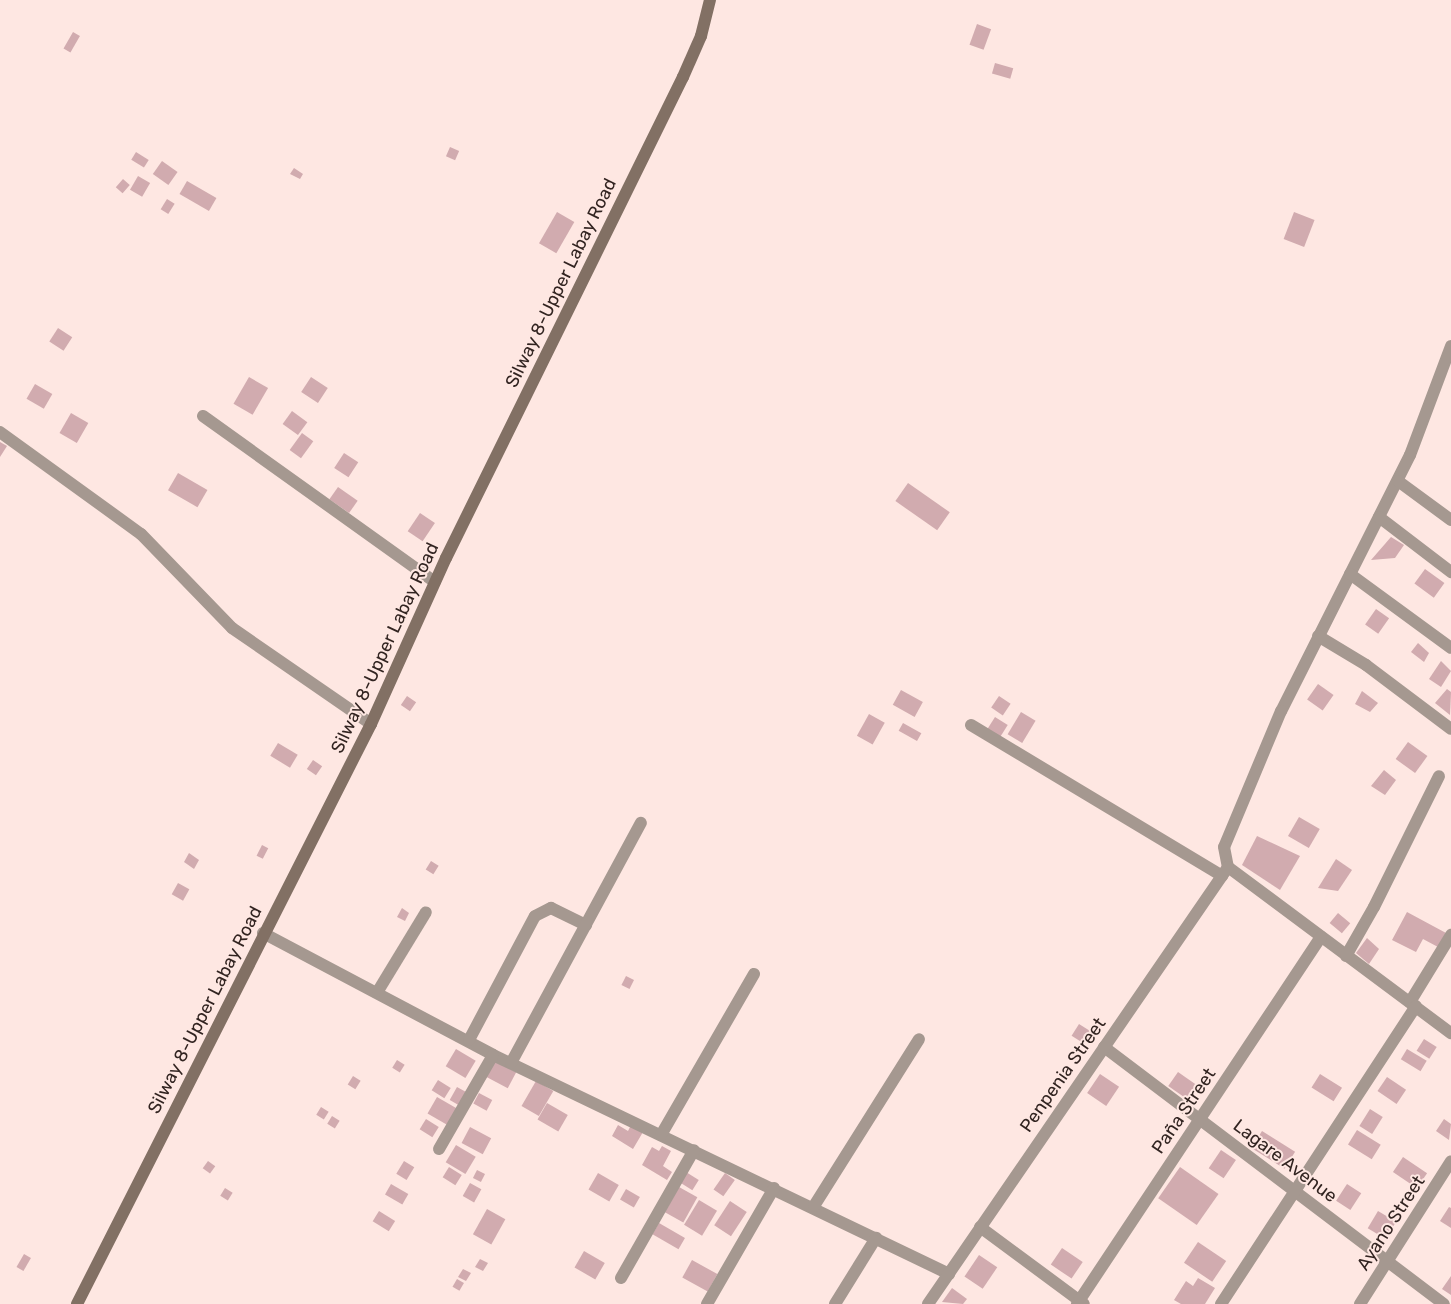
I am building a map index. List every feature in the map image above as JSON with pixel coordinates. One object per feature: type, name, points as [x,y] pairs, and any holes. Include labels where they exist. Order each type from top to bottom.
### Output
[{"type":"main road","name":"Silway 8-Upper Labay Road","points":[[77,1304],[263,933],[371,724],[435,582],[683,77],[701,36],[710,0]]},
{"type":"street","points":[[1225,871],[1224,847],[1227,831],[1318,636],[1398,481],[1451,346]]},
{"type":"street","points":[[203,416],[435,582]]},
{"type":"street","points":[[0,432],[152,543],[232,628],[371,724]]},
{"type":"street","points":[[1398,481],[1451,520]]},
{"type":"street","points":[[1379,517],[1451,572]]},
{"type":"street","points":[[1350,574],[1451,648]]},
{"type":"street","points":[[1318,636],[1374,671],[1451,728]]},
{"type":"street","points":[[971,725],[1225,871],[1321,937],[1451,1034]]},
{"type":"street","points":[[1346,956],[1374,907],[1439,776]]},
{"type":"street","points":[[511,1063],[641,823]]},
{"type":"street","name":"Penpenia Street","points":[[928,1304],[1225,871]]},
{"type":"street","points":[[469,1040],[535,916],[551,908],[586,925]]},
{"type":"street","points":[[378,992],[426,912]]},
{"type":"street","points":[[263,933],[469,1040],[494,1055],[814,1206],[949,1274]]},
{"type":"street","points":[[1220,1304],[1413,1004],[1451,935]]},
{"type":"street","name":"Paña Street","points":[[1080,1303],[1199,1119],[1321,937]]},
{"type":"street","points":[[661,1135],[754,974]]},
{"type":"street","points":[[814,1206],[919,1039]]},
{"type":"street","name":"Lagare Avenue","points":[[1104,1047],[1444,1304]]},
{"type":"street","points":[[439,1148],[494,1055]]},
{"type":"street","points":[[621,1278],[694,1150]]},
{"type":"street","name":"Ayano Street","points":[[1360,1304],[1451,1161]]},
{"type":"street","points":[[707,1304],[774,1188]]},
{"type":"street","points":[[980,1227],[1080,1303]]},
{"type":"street","points":[[835,1304],[876,1238]]},
{"type":"building","points":[[977,24],[991,29],[984,50],[969,45]]},
{"type":"building","points":[[73,32],[80,36],[70,52],[64,48]]},
{"type":"building","points":[[995,63],[1013,68],[1010,79],[992,74]]},
{"type":"building","points":[[450,147],[459,151],[455,160],[446,156]]},
{"type":"building","points":[[136,152],[149,160],[144,168],[131,160]]},
{"type":"building","points":[[162,161],[178,172],[168,185],[153,174]]},
{"type":"building","points":[[294,168],[303,174],[300,179],[290,174]]},
{"type":"building","points":[[138,176],[150,183],[142,197],[130,190]]},
{"type":"building","points":[[123,179],[130,185],[123,193],[116,187]]},
{"type":"building","points":[[187,181],[216,198],[209,211],[180,194]]},
{"type":"building","points":[[167,199],[175,204],[168,214],[161,209]]},
{"type":"building","points":[[557,212],[574,222],[556,253],[539,243]]},
{"type":"building","points":[[1294,212],[1315,220],[1304,247],[1284,239]]},
{"type":"building","points":[[58,328],[72,337],[64,351],[49,341]]},
{"type":"building","points":[[249,377],[268,388],[253,415],[234,404]]},
{"type":"building","points":[[311,377],[328,388],[318,403],[301,392]]},
{"type":"building","points":[[35,384],[52,394],[44,409],[26,399]]},
{"type":"building","points":[[292,411],[307,422],[298,435],[283,424]]},
{"type":"building","points":[[71,413],[88,423],[77,443],[60,433]]},
{"type":"building","points":[[302,433],[313,441],[301,458],[290,450]]},
{"type":"building","points":[[0,442],[7,446],[0,457]]},
{"type":"building","points":[[344,453],[358,462],[348,477],[334,468]]},
{"type":"building","points":[[178,473],[207,490],[197,507],[168,490]]},
{"type":"building","points":[[908,483],[950,512],[937,530],[895,501]]},
{"type":"building","points":[[338,487],[358,501],[349,513],[329,499]]},
{"type":"building","points":[[420,513],[435,523],[423,541],[408,531]]},
{"type":"building","points":[[1391,537],[1404,545],[1395,558],[1371,560]]},
{"type":"building","points":[[1425,569],[1444,583],[1434,598],[1414,584]]},
{"type":"building","points":[[1376,609],[1389,618],[1378,634],[1365,625]]},
{"type":"building","points":[[1418,643],[1429,653],[1424,662],[1411,652]]},
{"type":"building","points":[[1441,661],[1451,671],[1441,687],[1429,679]]},
{"type":"building","points":[[1318,684],[1334,695],[1323,710],[1307,700]]},
{"type":"building","points":[[1447,689],[1451,692],[1450,715],[1435,703]]},
{"type":"building","points":[[901,690],[923,702],[915,717],[893,705]]},
{"type":"building","points":[[1362,691],[1378,703],[1370,712],[1355,704]]},
{"type":"building","points":[[407,696],[416,702],[410,711],[401,705]]},
{"type":"building","points":[[999,696],[1011,704],[1003,715],[991,708]]},
{"type":"building","points":[[1021,712],[1036,721],[1022,743],[1008,734]]},
{"type":"building","points":[[869,714],[885,723],[873,745],[857,736]]},
{"type":"building","points":[[995,717],[1008,725],[1000,737],[988,729]]},
{"type":"building","points":[[903,723],[921,733],[917,741],[899,731]]},
{"type":"building","points":[[1408,742],[1427,756],[1415,773],[1396,759]]},
{"type":"building","points":[[278,743],[298,755],[290,768],[270,756]]},
{"type":"building","points":[[313,760],[322,766],[316,775],[307,769]]},
{"type":"building","points":[[1384,770],[1396,780],[1385,795],[1371,786]]},
{"type":"building","points":[[1299,817],[1320,829],[1309,848],[1288,836]]},
{"type":"building","points":[[1257,836],[1300,856],[1280,890],[1242,865]]},
{"type":"building","points":[[262,845],[268,848],[263,859],[257,856]]},
{"type":"building","points":[[189,853],[199,860],[194,869],[184,862]]},
{"type":"building","points":[[1336,859],[1352,870],[1338,891],[1318,888]]},
{"type":"building","points":[[431,861],[439,866],[433,874],[426,869]]},
{"type":"building","points":[[178,883],[189,889],[183,901],[172,894]]},
{"type":"building","points":[[402,908],[409,913],[405,921],[397,917]]},
{"type":"building","points":[[1407,912],[1446,933],[1438,947],[1423,939],[1416,952],[1392,940]]},
{"type":"building","points":[[1338,913],[1350,923],[1342,933],[1330,923]]},
{"type":"building","points":[[1367,938],[1379,949],[1369,964],[1356,953]]},
{"type":"building","points":[[626,976],[634,980],[629,989],[621,985]]},
{"type":"building","points":[[1079,1024],[1092,1032],[1084,1044],[1072,1036]]},
{"type":"building","points":[[1424,1039],[1437,1047],[1429,1059],[1417,1051]]},
{"type":"building","points":[[456,1049],[476,1061],[465,1078],[446,1066]]},
{"type":"building","points":[[1407,1049],[1427,1061],[1421,1071],[1401,1059]]},
{"type":"building","points":[[397,1060],[405,1065],[400,1072],[392,1068]]},
{"type":"building","points":[[495,1061],[516,1072],[508,1088],[487,1077]]},
{"type":"building","points":[[1178,1072],[1198,1086],[1188,1100],[1168,1086]]},
{"type":"building","points":[[1100,1074],[1119,1087],[1106,1106],[1087,1093]]},
{"type":"building","points":[[1320,1074],[1342,1088],[1334,1101],[1312,1088]]},
{"type":"building","points":[[353,1076],[361,1081],[355,1089],[348,1084]]},
{"type":"building","points":[[1387,1077],[1406,1090],[1397,1104],[1377,1091]]},
{"type":"building","points":[[438,1080],[451,1088],[444,1098],[432,1090]]},
{"type":"building","points":[[536,1081],[553,1091],[539,1116],[522,1106]]},
{"type":"building","points":[[457,1087],[468,1093],[461,1106],[450,1100]]},
{"type":"building","points":[[479,1093],[492,1100],[487,1111],[473,1104]]},
{"type":"building","points":[[437,1097],[458,1109],[448,1125],[428,1113]]},
{"type":"building","points":[[547,1103],[568,1115],[558,1131],[538,1119]]},
{"type":"building","points":[[321,1107],[329,1112],[324,1119],[316,1115]]},
{"type":"building","points":[[1370,1109],[1383,1117],[1372,1134],[1359,1126]]},
{"type":"building","points":[[332,1116],[340,1121],[335,1128],[327,1124]]},
{"type":"building","points":[[426,1119],[439,1127],[432,1137],[420,1129]]},
{"type":"building","points":[[1444,1119],[1451,1124],[1449,1140],[1436,1131]]},
{"type":"building","points":[[618,1125],[628,1131],[631,1125],[643,1132],[633,1149],[612,1136]]},
{"type":"building","points":[[470,1127],[491,1138],[483,1154],[462,1143]]},
{"type":"building","points":[[1357,1130],[1381,1145],[1372,1159],[1348,1144]]},
{"type":"building","points":[[1262,1131],[1295,1152],[1284,1169],[1251,1148]]},
{"type":"building","points":[[456,1145],[476,1157],[465,1174],[446,1162]]},
{"type":"building","points":[[662,1146],[671,1151],[663,1166],[672,1172],[667,1180],[642,1165],[652,1147],[659,1151]]},
{"type":"building","points":[[1221,1150],[1236,1160],[1224,1178],[1209,1168]]},
{"type":"building","points":[[1403,1157],[1427,1173],[1417,1188],[1393,1172]]},
{"type":"building","points":[[208,1161],[215,1166],[210,1174],[203,1168]]},
{"type":"building","points":[[404,1161],[414,1167],[407,1180],[396,1174]]},
{"type":"building","points":[[449,1167],[462,1175],[455,1185],[443,1177]]},
{"type":"building","points":[[1180,1167],[1219,1194],[1197,1225],[1158,1198]]},
{"type":"building","points":[[477,1170],[485,1174],[481,1182],[473,1178]]},
{"type":"building","points":[[686,1172],[699,1180],[692,1190],[680,1182]]},
{"type":"building","points":[[598,1173],[619,1185],[609,1201],[588,1189]]},
{"type":"building","points":[[725,1173],[735,1180],[723,1196],[714,1189]]},
{"type":"building","points":[[470,1183],[481,1189],[474,1202],[463,1196]]},
{"type":"building","points":[[391,1184],[408,1194],[402,1204],[385,1194]]},
{"type":"building","points":[[1347,1184],[1361,1193],[1350,1210],[1336,1201]]},
{"type":"building","points":[[679,1187],[697,1197],[683,1223],[665,1212]]},
{"type":"building","points":[[225,1188],[233,1193],[228,1200],[220,1196]]},
{"type":"building","points":[[626,1189],[640,1197],[634,1207],[620,1199]]},
{"type":"building","points":[[699,1200],[717,1211],[702,1236],[684,1225]]},
{"type":"building","points":[[730,1201],[747,1212],[731,1236],[714,1225]]},
{"type":"building","points":[[1449,1207],[1451,1208],[1451,1228],[1440,1221]]},
{"type":"building","points":[[487,1209],[505,1219],[491,1245],[473,1234]]},
{"type":"building","points":[[379,1211],[395,1221],[389,1231],[373,1221]]},
{"type":"building","points":[[1378,1211],[1396,1222],[1386,1239],[1368,1228]]},
{"type":"building","points":[[659,1223],[685,1238],[678,1249],[652,1234]]},
{"type":"building","points":[[1198,1242],[1226,1261],[1212,1282],[1184,1263]]},
{"type":"building","points":[[1062,1248],[1083,1262],[1072,1279],[1051,1265]]},
{"type":"building","points":[[584,1251],[605,1263],[595,1279],[574,1267]]},
{"type":"building","points":[[24,1254],[31,1258],[23,1271],[16,1267]]},
{"type":"building","points":[[979,1255],[997,1267],[983,1289],[964,1277]]},
{"type":"building","points":[[480,1259],[488,1263],[483,1271],[475,1267]]},
{"type":"building","points":[[692,1260],[717,1274],[708,1292],[682,1277]]},
{"type":"building","points":[[463,1269],[471,1273],[466,1281],[458,1277]]},
{"type":"building","points":[[1451,1276],[1451,1295],[1442,1289]]},
{"type":"building","points":[[1198,1278],[1215,1288],[1205,1304],[1181,1304],[1174,1300],[1186,1281],[1193,1286]]},
{"type":"building","points":[[457,1279],[464,1283],[459,1291],[453,1287]]},
{"type":"building","points":[[952,1288],[967,1299],[963,1304],[942,1302]]}]
